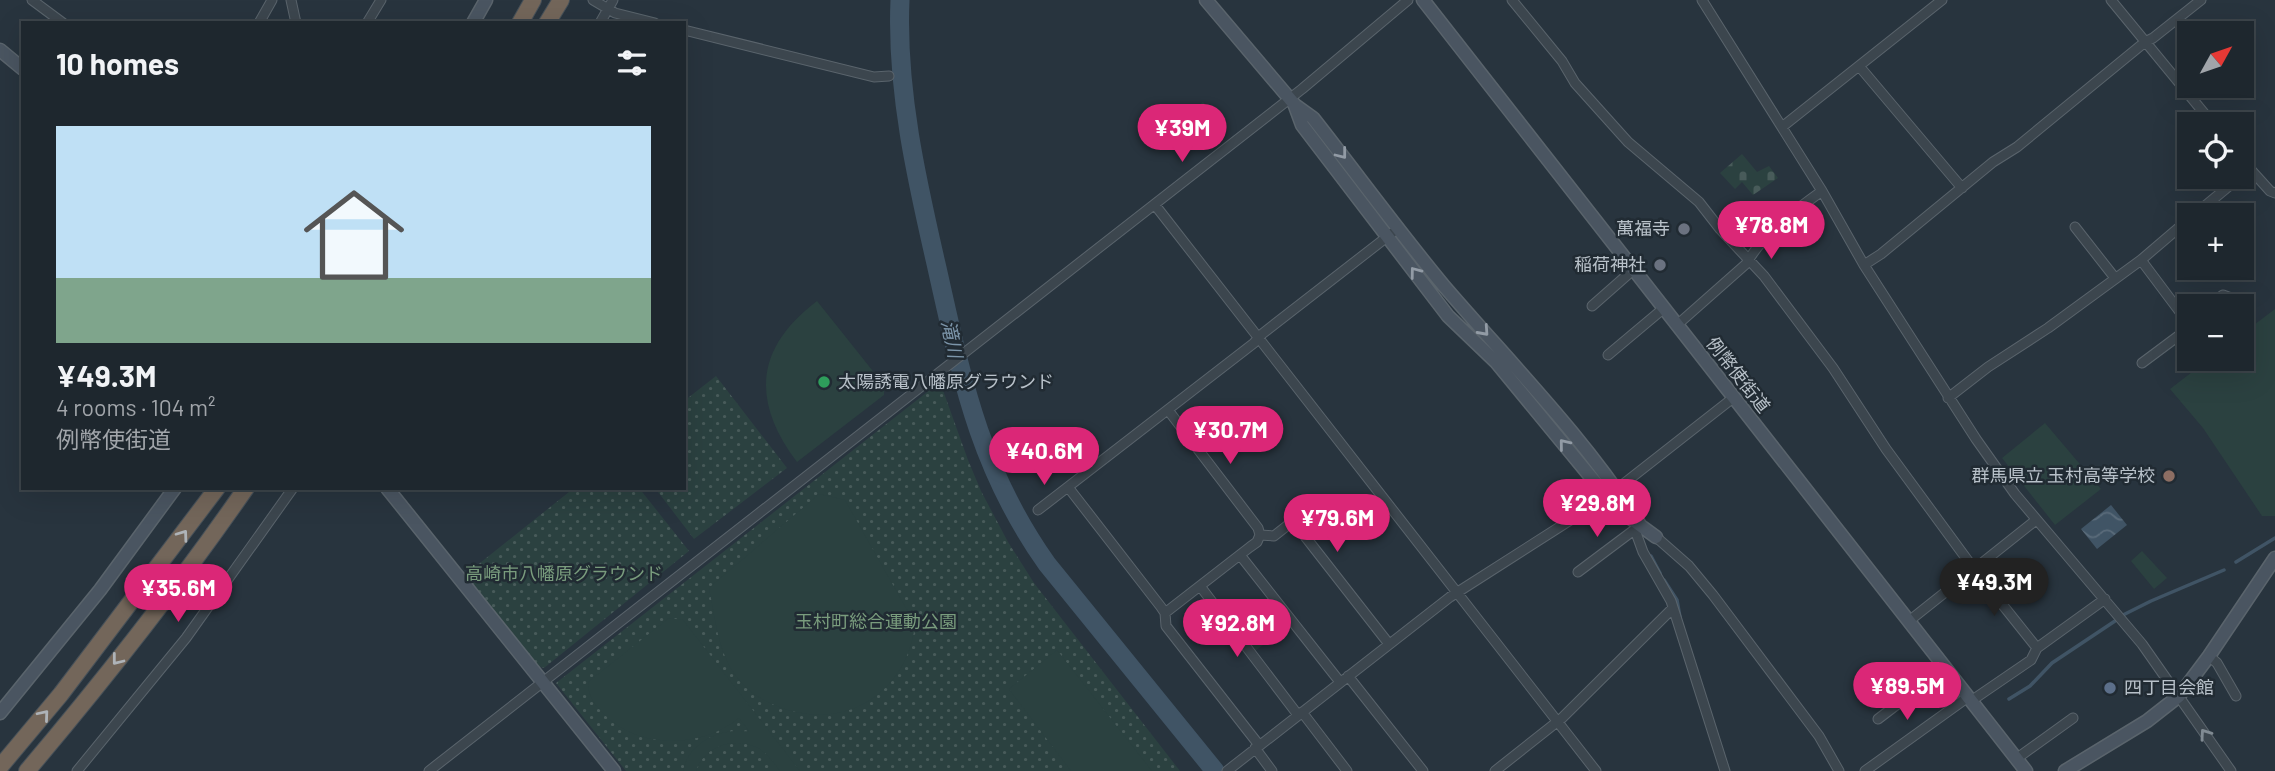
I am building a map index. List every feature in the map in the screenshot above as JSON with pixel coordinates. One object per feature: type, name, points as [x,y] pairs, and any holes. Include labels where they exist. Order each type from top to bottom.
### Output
[{"type":"highway","points":[[521,21],[533,0]]},
{"type":"highway","points":[[548,21],[561,0]]},
{"type":"highway","points":[[0,767],[61,694],[216,490]]},
{"type":"highway","points":[[27,771],[87,699],[245,490]]},
{"type":"street","points":[[32,0],[60,21]]},
{"type":"street","points":[[260,21],[272,0]]},
{"type":"street","points":[[290,0],[295,21]]},
{"type":"street","points":[[368,21],[381,0]]},
{"type":"street","points":[[474,21],[486,0]]},
{"type":"street","points":[[593,0],[611,4]]},
{"type":"street","points":[[1206,0],[1292,102],[1313,118],[1445,287],[1559,417],[1637,527],[1656,537],[1689,566],[1708,588],[1788,692],[1819,736],[1839,771]]},
{"type":"street","points":[[429,771],[971,347],[1292,102],[1408,0]]},
{"type":"street","name":"例幣使街道","points":[[1423,0],[2026,771]]},
{"type":"street","points":[[1512,0],[1563,61],[1576,83],[1628,142],[1662,172],[1683,186],[1749,259],[1826,359],[1886,449],[1974,569],[2038,648]]},
{"type":"street","points":[[1702,0],[1948,398],[2014,494],[2149,653],[2231,771]]},
{"type":"street","points":[[1782,127],[1941,0]]},
{"type":"street","points":[[2111,0],[2203,112]]},
{"type":"street","points":[[1864,265],[2201,0]]},
{"type":"street","points":[[601,21],[611,4]]},
{"type":"street","points":[[611,4],[615,13],[647,21]]},
{"type":"street","points":[[686,30],[874,77],[889,76]]},
{"type":"street","points":[[0,50],[21,67]]},
{"type":"street","points":[[1859,66],[1962,188]]},
{"type":"street","points":[[1292,102],[1302,125],[1448,316],[1496,362],[1612,492]]},
{"type":"street","points":[[2254,180],[2275,194]]},
{"type":"street","points":[[2208,203],[2224,189]]},
{"type":"street","points":[[1677,325],[1746,264],[1754,251],[1792,214],[1822,191]]},
{"type":"street","points":[[1155,205],[1595,771]]},
{"type":"street","points":[[2075,227],[2115,278]]},
{"type":"street","points":[[1038,510],[1399,228]]},
{"type":"street","points":[[1948,398],[2141,260],[2177,229]]},
{"type":"street","points":[[2141,260],[2177,308]]},
{"type":"street","points":[[1592,306],[1634,269]]},
{"type":"street","points":[[1608,355],[1664,307]]},
{"type":"street","points":[[2142,363],[2177,334]]},
{"type":"street","points":[[1227,771],[1456,592],[1612,492],[1733,398]]},
{"type":"street","points":[[1165,614],[1257,541],[1260,535],[1258,528],[1168,410]]},
{"type":"street","points":[[1068,487],[1165,614],[1166,626],[1272,771]]},
{"type":"street","points":[[0,713],[100,590],[174,490]]},
{"type":"street","points":[[77,771],[186,638],[292,490]]},
{"type":"street","points":[[389,490],[614,771]]},
{"type":"street","points":[[1909,621],[2036,520]]},
{"type":"street","points":[[1260,535],[1274,536],[1293,521],[1389,643]]},
{"type":"street","points":[[1577,572],[1637,527]]},
{"type":"street","points":[[1637,527],[1637,540],[1668,596],[1725,771]]},
{"type":"street","points":[[1240,555],[1339,682]]},
{"type":"street","points":[[2065,771],[2147,721],[2179,696],[2275,558]]},
{"type":"street","points":[[1200,586],[1347,771]]},
{"type":"street","points":[[1865,771],[2031,660],[2038,648],[2105,599]]},
{"type":"street","points":[[1495,771],[1558,722],[1672,608]]},
{"type":"street","points":[[2209,656],[2217,663],[2236,696]]},
{"type":"street","points":[[1878,719],[1945,668]]},
{"type":"street","points":[[1348,676],[1423,771]]},
{"type":"street","points":[[2016,759],[2073,718]]},
{"type":"green space","points":[[1203,102],[1220,124],[1212,135],[1192,111]]},
{"type":"green space","points":[[1742,154],[1757,172],[1769,166],[1778,178],[1753,195],[1742,182],[1735,189],[1720,173]]},
{"type":"green space","name":"太陽誘電八幡原グラウンド","points":[[817,301],[884,385],[884,395],[797,462],[772,418],[766,376],[771,357],[781,337],[796,319]]},
{"type":"green space","points":[[2275,309],[2275,516],[2262,516],[2203,428],[2170,389],[2193,371],[2254,371],[2254,325]]},
{"type":"green space","points":[[716,376],[787,468],[694,539],[657,490],[686,490],[686,399]]},
{"type":"green space","name":"玉村町総合運動公園","points":[[940,382],[981,491],[1008,542],[1034,583],[1180,771],[626,771],[556,683]]},
{"type":"green space","points":[[2045,423],[2101,489],[2055,525],[2002,458]]},
{"type":"green space","name":"高崎市八幡原グラウンド","points":[[571,490],[641,490],[689,551],[544,668],[538,666],[465,575]]},
{"type":"green space","points":[[819,494],[845,500],[915,624],[910,647],[901,668],[888,685],[873,698],[854,708],[833,714],[788,710],[764,700],[747,688],[734,673],[723,651],[709,588]]},
{"type":"green space","points":[[2142,551],[2167,578],[2154,589],[2131,561]]},
{"type":"green space","points":[[1269,597],[1290,624],[1255,651],[1234,624]]},
{"type":"green space","points":[[669,618],[683,620],[800,771],[780,771],[760,749],[738,743],[713,750],[700,762],[696,771],[683,771],[693,750],[705,740],[727,732],[749,731],[739,718],[708,735],[671,741],[652,739],[618,726],[597,707],[590,696],[588,682]]},
{"type":"green space","points":[[1057,650],[1152,771],[1071,771],[1009,689]]},
{"type":"water","points":[[2111,505],[2127,525],[2097,549],[2081,529]]},
{"type":"waterway","name":"滝川","points":[[900,0],[901,68],[915,169],[955,348],[989,457],[1005,493],[1047,564],[1215,771]]},
{"type":"waterway","points":[[2236,562],[2275,538]]},
{"type":"waterway","points":[[1651,556],[1660,573]]},
{"type":"waterway","points":[[2123,615],[2224,570]]},
{"type":"waterway","points":[[1664,580],[1677,600],[1680,617]]},
{"type":"waterway","points":[[2009,699],[2030,686],[2052,663],[2115,621]]},
{"type":"place","name":"萬福寺","points":[[1684,229]]},
{"type":"place","name":"稲荷神社","points":[[1660,265]]},
{"type":"place","name":"太陽誘電八幡原グラウンド","points":[[824,382]]},
{"type":"place","name":"群馬県立 玉村高等学校","points":[[2169,476]]},
{"type":"place","name":"四丁目会館","points":[[2110,688]]}]
